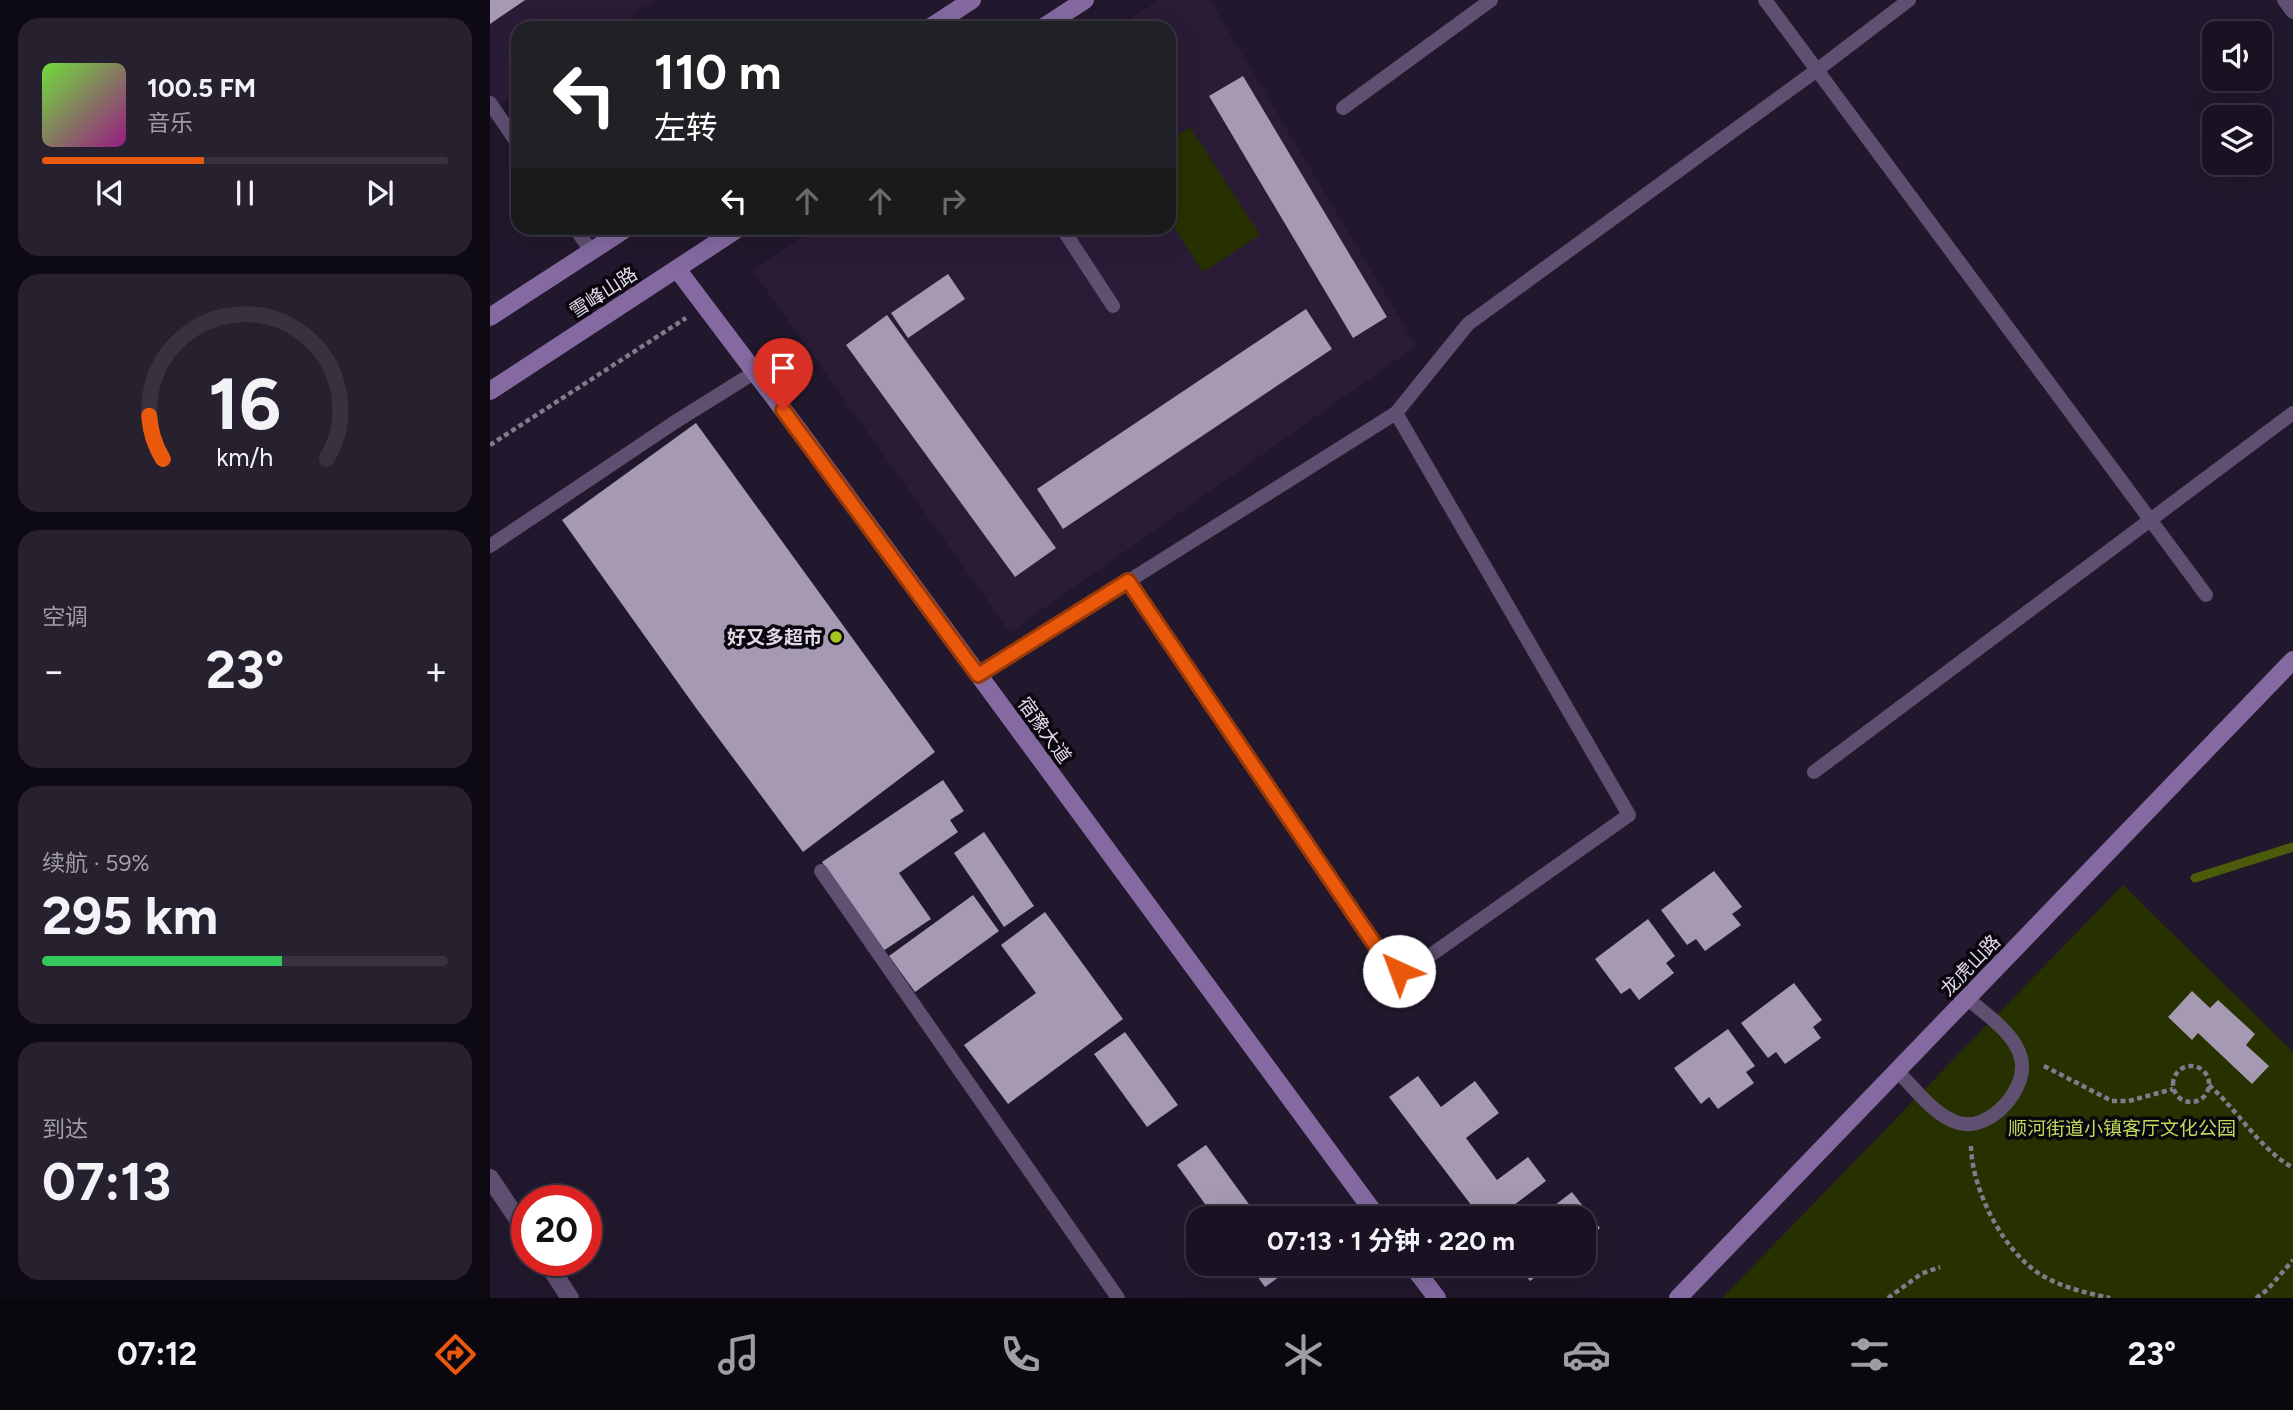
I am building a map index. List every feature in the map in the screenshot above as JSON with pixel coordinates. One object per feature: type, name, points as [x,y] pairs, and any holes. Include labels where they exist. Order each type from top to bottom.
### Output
[{"type":"street","points":[[940,21],[972,0]]},
{"type":"street","points":[[1053,21],[1085,0]]},
{"type":"street","points":[[490,317],[616,235]]},
{"type":"street","name":"雪峰山路","points":[[490,391],[728,235]]},
{"type":"street","name":"宿豫大道","points":[[677,268],[1369,1206]]},
{"type":"street","name":"龙虎山路","points":[[1678,1298],[2293,660]]},
{"type":"street","points":[[490,1178],[511,1209]]},
{"type":"street","points":[[556,1276],[570,1298]]},
{"type":"street","points":[[1421,1276],[1437,1298]]},
{"type":"lane","points":[[1343,108],[1491,0]]},
{"type":"lane","points":[[1765,0],[2206,595]]},
{"type":"lane","points":[[978,675],[1396,413],[1468,324],[1909,0]]},
{"type":"lane","points":[[2284,0],[2293,12]]},
{"type":"lane","points":[[490,103],[511,134]]},
{"type":"lane","points":[[580,235],[591,251]]},
{"type":"lane","points":[[1067,235],[1113,306]]},
{"type":"lane","points":[[490,546],[754,372]]},
{"type":"lane","points":[[1128,581],[1388,964],[1399,971],[1410,969],[1629,815],[1396,413]]},
{"type":"lane","points":[[1814,772],[2293,413]]},
{"type":"lane","points":[[821,871],[1118,1298]]},
{"type":"lane","points":[[1897,1071],[1936,1110],[1960,1123],[1970,1124],[1989,1119],[2013,1093],[2021,1077],[2022,1059],[2009,1037],[1967,998]]},
{"type":"path","points":[[490,445],[704,306]]},
{"type":"path","points":[[2022,1059],[2054,1071],[2112,1101],[2129,1101],[2173,1089]]},
{"type":"path","points":[[2209,1085],[2204,1097],[2193,1102],[2181,1099],[2173,1089],[2176,1073],[2186,1066],[2202,1070],[2209,1085],[2260,1142],[2279,1160],[2293,1168]]},
{"type":"path","points":[[1970,1124],[1971,1152],[1977,1180],[1988,1210],[2005,1238],[2022,1259],[2041,1275],[2070,1289],[2110,1298]]},
{"type":"path","points":[[2256,1298],[2267,1290],[2293,1259]]},
{"type":"path","points":[[1888,1298],[1921,1274],[1940,1267]]},
{"type":"shaded area","points":[[490,0],[656,0],[624,21],[511,21],[511,98],[490,112]]},
{"type":"shaded area","points":[[1158,0],[1210,0],[1416,346],[1010,632],[752,270],[805,235],[1176,235],[1176,21],[1126,21]]},
{"type":"green space","points":[[1190,127],[1260,235],[1203,272],[1176,231],[1176,136]]},
{"type":"green space","name":"顺河街道小镇客厅文化公园","points":[[2123,885],[2293,1052],[2293,1298],[1722,1298]]},
{"type":"building","points":[[490,0],[525,0],[490,24]]},
{"type":"building","points":[[1243,76],[1387,317],[1353,338],[1209,96]]},
{"type":"building","points":[[948,274],[965,299],[908,338],[891,313]]},
{"type":"building","points":[[1306,309],[1332,349],[1063,529],[1037,489]]},
{"type":"building","points":[[887,315],[1056,548],[1015,577],[846,345]]},
{"type":"building","points":[[696,423],[935,752],[803,852],[562,520]]},
{"type":"building","points":[[943,780],[964,811],[950,820],[958,832],[899,873],[931,919],[883,951],[822,862]]},
{"type":"building","points":[[984,832],[1034,906],[1004,927],[954,853]]},
{"type":"building","points":[[1714,871],[1742,907],[1732,914],[1741,925],[1705,951],[1696,939],[1687,945],[1661,910]]},
{"type":"building","points":[[973,895],[999,931],[915,992],[889,956]]},
{"type":"building","points":[[1045,912],[1123,1019],[1008,1104],[964,1045],[1036,993],[1001,945]]},
{"type":"building","points":[[1648,919],[1675,956],[1666,963],[1674,973],[1639,1000],[1630,988],[1621,994],[1595,959]]},
{"type":"building","points":[[1794,983],[1822,1020],[1813,1027],[1821,1038],[1785,1064],[1776,1052],[1768,1058],[1741,1023]]},
{"type":"building","points":[[2192,991],[2210,1008],[2218,1000],[2255,1034],[2246,1045],[2269,1066],[2252,1084],[2198,1033],[2192,1040],[2168,1017]]},
{"type":"building","points":[[1728,1029],[1755,1066],[1746,1072],[1754,1083],[1718,1109],[1709,1097],[1701,1104],[1674,1068]]},
{"type":"building","points":[[1125,1032],[1178,1105],[1147,1127],[1094,1054]]},
{"type":"building","points":[[1418,1076],[1441,1107],[1475,1081],[1499,1113],[1466,1138],[1497,1180],[1528,1157],[1546,1181],[1515,1206],[1472,1206],[1389,1097]]},
{"type":"building","points":[[1206,1145],[1250,1206],[1206,1206],[1177,1165]]},
{"type":"building","points":[[1572,1192],[1583,1206],[1554,1206]]},
{"type":"building","points":[[1257,1276],[1280,1276],[1265,1287]]},
{"type":"waterway","points":[[2195,878],[2293,847]]},
{"type":"place","name":"好又多超市","points":[[836,637]]},
{"type":"route","points":[[783,410],[978,675],[1128,581],[1388,964],[1399,971]]}]
